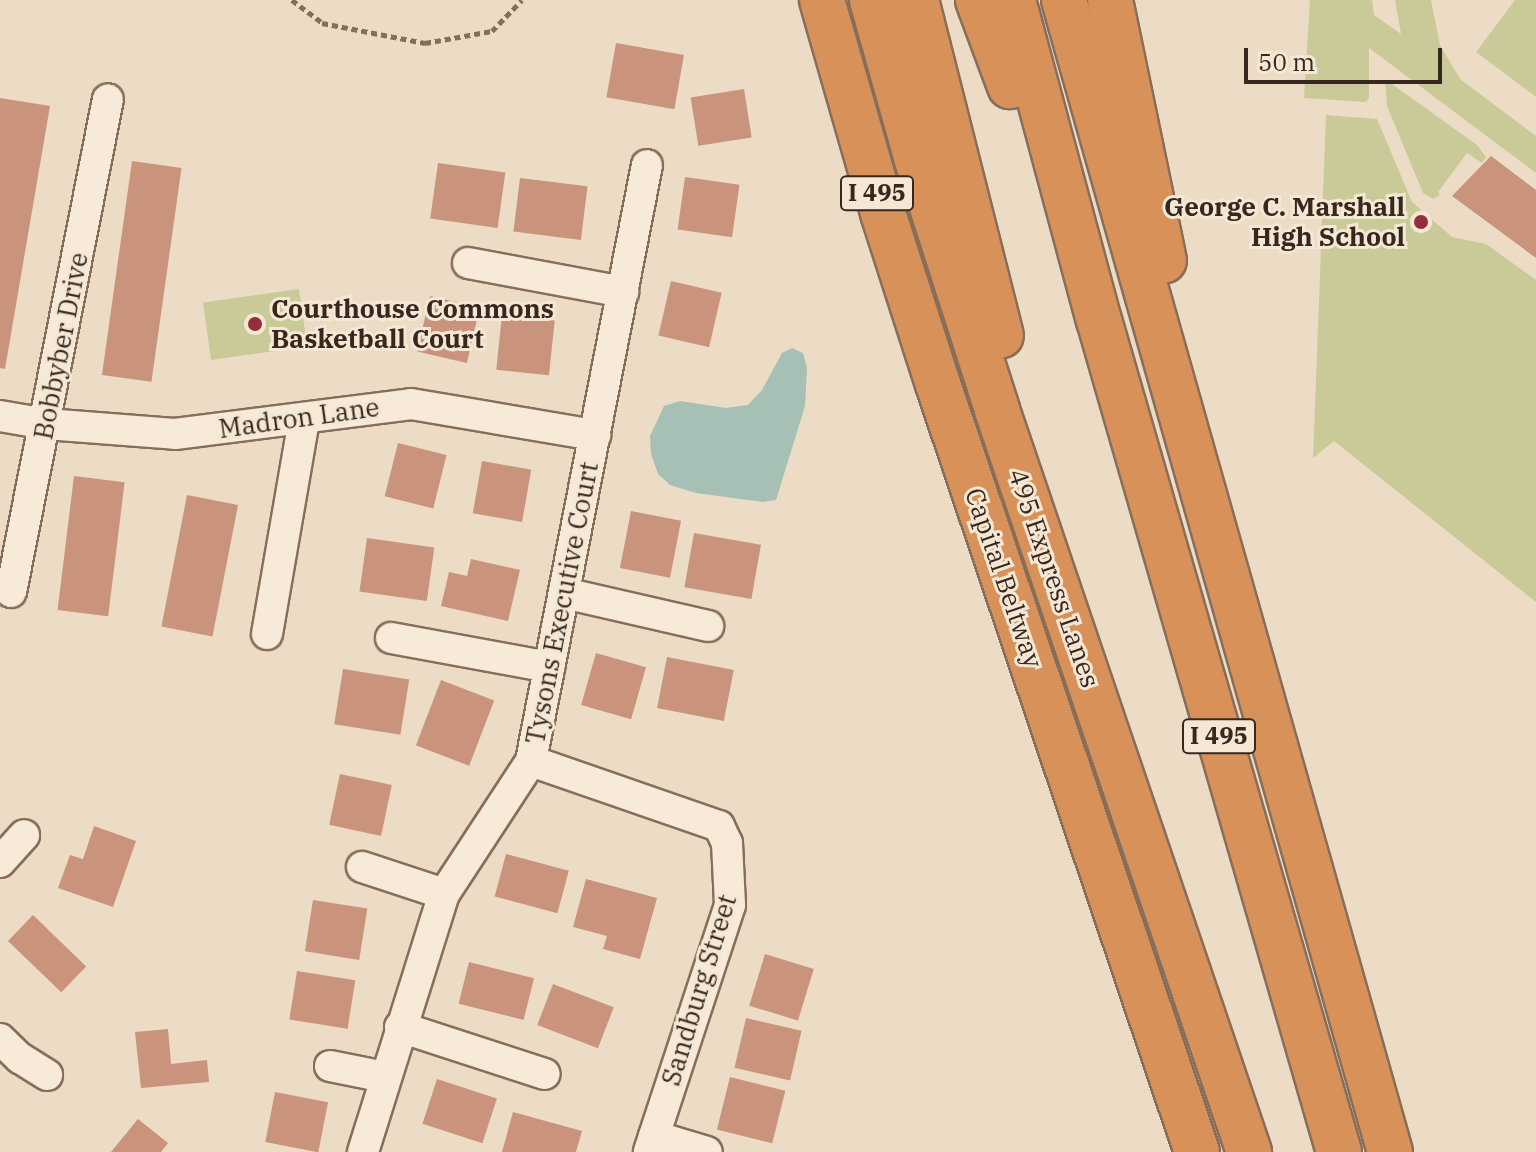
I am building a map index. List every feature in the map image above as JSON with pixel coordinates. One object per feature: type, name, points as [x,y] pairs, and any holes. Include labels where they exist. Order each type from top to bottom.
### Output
[{"type":"highway","points":[[794,0],[938,384]]},
{"type":"highway","name":"Capital Beltway","points":[[822,0],[883,213],[938,384],[1197,1152]]},
{"type":"highway","name":"495 Express Lanes","points":[[872,0],[921,172],[1249,1152]]},
{"type":"highway","points":[[916,0],[1091,687]]},
{"type":"highway","points":[[978,0],[1099,320]]},
{"type":"highway","name":"I 495","points":[[1013,0],[1099,320],[1339,1152]]},
{"type":"highway","name":"I 495","points":[[1064,0],[1390,1152]]},
{"type":"highway","points":[[1110,0],[1234,603]]},
{"type":"street","name":"Bobbyber Drive","points":[[11,592],[108,99]]},
{"type":"street","name":"Tysons Executive Court","points":[[363,1152],[444,894],[531,761],[647,165]]},
{"type":"street","points":[[468,263],[623,292]]},
{"type":"street","name":"Madron Lane","points":[[0,416],[46,424],[175,434],[426,404],[595,435]]},
{"type":"street","points":[[267,634],[304,420]]},
{"type":"street","points":[[564,593],[708,626]]},
{"type":"street","points":[[391,638],[549,667]]},
{"type":"street","name":"Sandburg Street","points":[[531,761],[719,826],[729,854],[730,905],[652,1144]]},
{"type":"street","points":[[0,862],[24,835]]},
{"type":"street","points":[[362,867],[444,894]]},
{"type":"street","points":[[400,1027],[545,1074]]},
{"type":"street","points":[[0,1039],[20,1058],[47,1075]]},
{"type":"street","points":[[330,1066],[385,1077]]},
{"type":"street","points":[[652,1144],[707,1152]]},
{"type":"path","points":[[292,0],[322,23],[425,43],[492,31],[522,0]]},
{"type":"green space","points":[[1310,0],[1372,0],[1374,15],[1401,34],[1395,0],[1431,0],[1440,45],[1460,79],[1536,136],[1536,173],[1369,48],[1369,98],[1366,102],[1304,98]]},
{"type":"green space","points":[[1515,0],[1536,0],[1536,97],[1476,52]]},
{"type":"green space","points":[[1385,79],[1477,145],[1486,157],[1482,163],[1467,153],[1438,192],[1440,195],[1433,199],[1423,193],[1387,106]]},
{"type":"green space","points":[[1326,115],[1377,119],[1412,202],[1452,237],[1486,244],[1536,280],[1536,602],[1334,441],[1313,458]]},
{"type":"green space","name":"Courthouse Commons Basketball Court","points":[[299,289],[307,346],[211,360],[203,302]]},
{"type":"shaded area","points":[[792,348],[803,353],[807,368],[805,406],[776,500],[763,502],[696,493],[670,485],[658,474],[651,454],[650,436],[664,406],[680,401],[726,408],[748,405],[762,390],[782,353]]},
{"type":"building","points":[[616,43],[684,55],[674,109],[606,97]]},
{"type":"building","points":[[744,89],[752,137],[698,146],[691,97]]},
{"type":"building","points":[[0,98],[50,106],[5,369],[0,368]]},
{"type":"building","points":[[1491,156],[1536,190],[1536,258],[1452,196]]},
{"type":"building","points":[[132,161],[182,168],[151,382],[102,375]]},
{"type":"building","points":[[438,163],[505,172],[498,228],[430,218]]},
{"type":"building","points":[[685,177],[739,185],[732,237],[678,229]]},
{"type":"building","points":[[520,178],[587,186],[581,240],[513,232]]},
{"type":"building","points":[[671,281],[722,293],[709,347],[658,336]]},
{"type":"building","points":[[430,296],[480,307],[467,363],[417,352]]},
{"type":"building","points":[[502,315],[555,321],[549,375],[496,370]]},
{"type":"building","points":[[398,443],[447,455],[433,508],[385,496]]},
{"type":"building","points":[[482,461],[531,470],[522,522],[473,513]]},
{"type":"building","points":[[74,476],[125,482],[108,616],[58,610]]},
{"type":"building","points":[[187,495],[238,505],[212,636],[161,627]]},
{"type":"building","points":[[631,511],[681,521],[670,578],[620,568]]},
{"type":"building","points":[[694,533],[761,545],[751,599],[684,587]]},
{"type":"building","points":[[367,538],[434,547],[427,601],[359,591]]},
{"type":"building","points":[[471,559],[520,570],[508,621],[441,606],[449,572],[467,576]]},
{"type":"building","points":[[596,653],[646,667],[631,719],[581,705]]},
{"type":"building","points":[[667,657],[734,670],[724,721],[657,708]]},
{"type":"building","points":[[343,669],[409,679],[400,735],[334,724]]},
{"type":"building","points":[[441,680],[494,700],[469,766],[416,745]]},
{"type":"building","points":[[340,774],[392,785],[381,836],[329,825]]},
{"type":"building","points":[[94,826],[136,841],[113,907],[58,888],[70,855],[83,859]]},
{"type":"building","points":[[506,854],[569,871],[557,913],[495,897]]},
{"type":"building","points":[[586,879],[657,898],[640,959],[603,949],[607,936],[573,927]]},
{"type":"building","points":[[313,900],[367,909],[359,960],[305,951]]},
{"type":"building","points":[[33,915],[86,966],[61,992],[8,941]]},
{"type":"building","points":[[765,954],[814,969],[798,1021],[749,1006]]},
{"type":"building","points":[[469,962],[534,978],[524,1020],[459,1004]]},
{"type":"building","points":[[297,971],[355,980],[348,1029],[289,1019]]},
{"type":"building","points":[[553,984],[614,1007],[598,1048],[537,1025]]},
{"type":"building","points":[[746,1018],[802,1031],[790,1081],[735,1068]]},
{"type":"building","points":[[168,1029],[171,1064],[207,1060],[209,1082],[141,1088],[135,1032]]},
{"type":"building","points":[[730,1077],[785,1091],[772,1143],[717,1129]]},
{"type":"building","points":[[437,1079],[497,1098],[482,1143],[422,1124]]},
{"type":"building","points":[[275,1092],[328,1102],[318,1152],[265,1142]]},
{"type":"building","points":[[513,1112],[582,1131],[576,1152],[502,1152]]},
{"type":"building","points":[[138,1119],[168,1143],[161,1152],[111,1152]]},
{"type":"place","name":"George C. Marshall High School","points":[[1421,222]]},
{"type":"place","name":"Courthouse Commons Basketball Court","points":[[255,324]]}]
